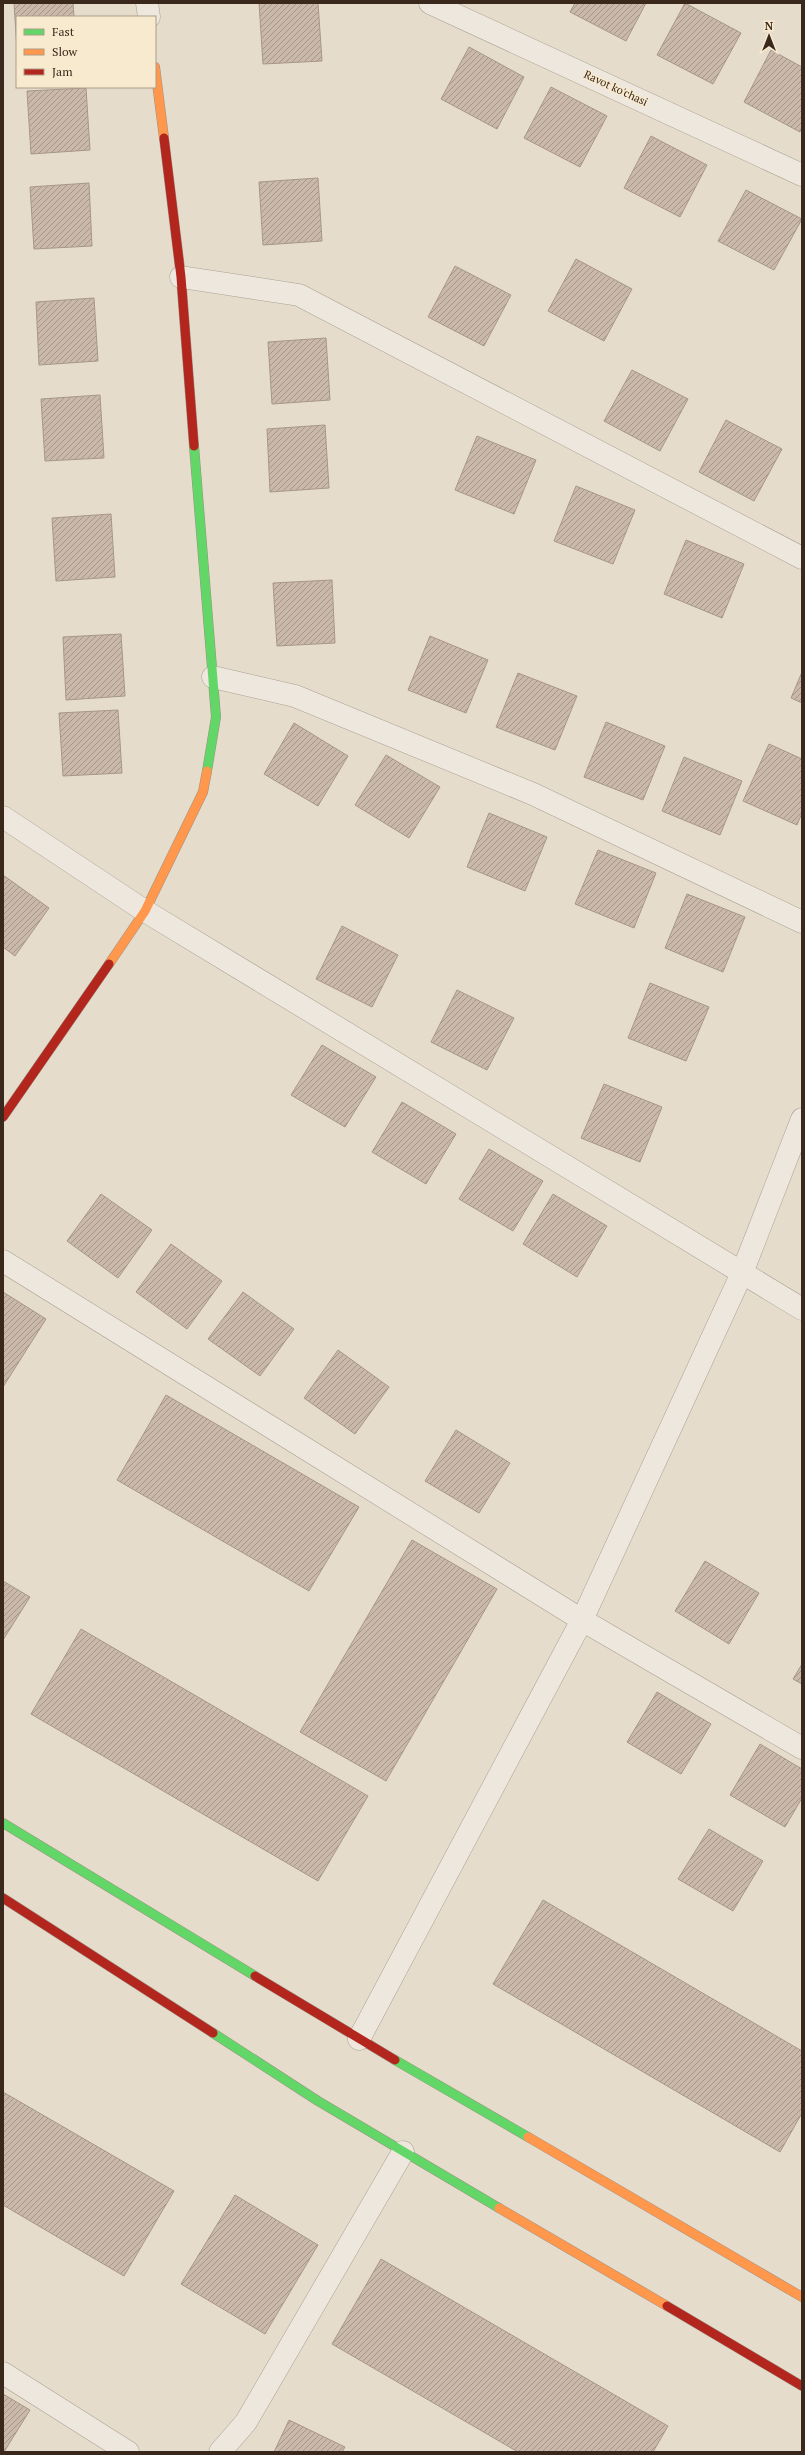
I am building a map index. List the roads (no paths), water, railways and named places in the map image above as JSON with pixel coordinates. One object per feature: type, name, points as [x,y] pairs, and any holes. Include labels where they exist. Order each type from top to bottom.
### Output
[{"type":"main road","points":[[3,1117],[145,911],[203,792],[216,717],[181,277],[156,75]]},
{"type":"main road","points":[[3,1823],[360,2039],[802,2297]]},
{"type":"main road","points":[[3,1898],[318,2101],[802,2386]]},
{"type":"street","points":[[147,3],[149,16]]},
{"type":"street","name":"Ravot ko'chasi","points":[[430,3],[802,175]]},
{"type":"street","points":[[181,277],[299,295],[802,558]]},
{"type":"street","points":[[213,677],[295,696],[533,794],[802,922]]},
{"type":"street","points":[[3,817],[145,911],[802,1309]]},
{"type":"street","points":[[360,2039],[582,1620],[742,1273],[802,1119]]},
{"type":"street","points":[[3,1261],[582,1620],[802,1748]]},
{"type":"street","points":[[220,2452],[246,2422],[403,2152]]},
{"type":"street","points":[[3,2373],[128,2452]]}]
